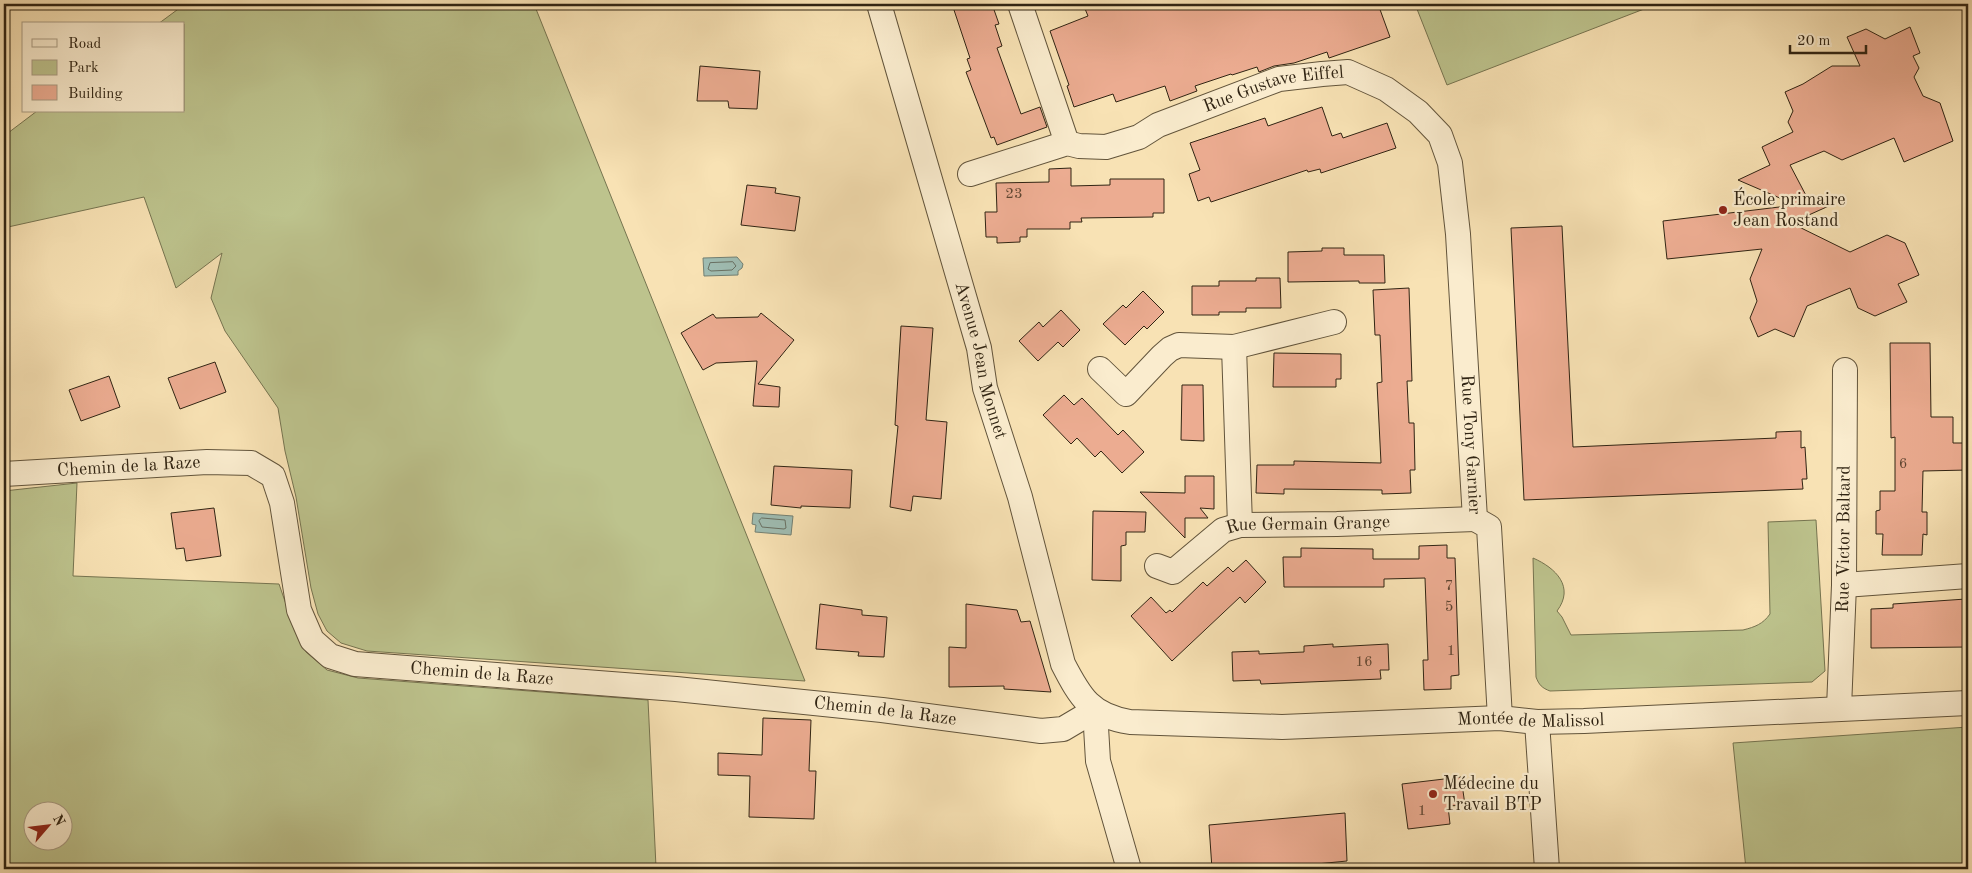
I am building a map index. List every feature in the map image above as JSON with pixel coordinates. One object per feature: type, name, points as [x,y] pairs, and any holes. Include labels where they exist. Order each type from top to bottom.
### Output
[{"type":"street","name":"Avenue Jean Monnet","points":[[880,4],[979,348],[985,388],[1020,497],[1063,664],[1076,689],[1095,710]]},
{"type":"street","points":[[1020,4],[1068,143]]},
{"type":"street","name":"Rue Gustave Eiffel","points":[[970,174],[1068,143],[1079,146],[1106,146],[1139,137],[1158,126],[1279,79],[1348,72],[1386,89],[1418,112],[1440,135],[1450,163],[1458,234],[1458,252]]},
{"type":"street","name":"Rue Tony Garnier","points":[[1458,252],[1475,519],[1489,526],[1500,718]]},
{"type":"street","points":[[1100,369],[1126,394],[1170,349],[1179,345],[1234,347],[1334,322]]},
{"type":"street","points":[[1234,347],[1240,525]]},
{"type":"street","name":"Rue Victor Baltard","points":[[1839,708],[1844,585],[1845,370]]},
{"type":"street","name":"Chemin de la Raze","points":[[4,474],[207,462],[251,463],[274,476],[282,503],[299,610],[312,640],[330,656],[355,664],[685,690],[882,710],[1040,731],[1063,729],[1095,710]]},
{"type":"street","name":"Rue Germain Grange","points":[[1157,566],[1173,572],[1223,530],[1240,525],[1338,524],[1475,519]]},
{"type":"street","points":[[1844,585],[1968,576]]},
{"type":"street","name":"Montée de Malissol","points":[[1095,710],[1112,719],[1130,722],[1282,727],[1500,718],[1537,722],[1968,703]]},
{"type":"street","points":[[1095,710],[1098,761],[1129,869]]},
{"type":"street","points":[[1537,722],[1548,869]]},
{"type":"green space","points":[[185,4],[534,4],[805,681],[367,651],[341,643],[327,631],[318,614],[311,588],[296,497],[285,451],[278,408],[225,331],[211,298],[222,253],[176,288],[144,197],[8,227],[4,194],[4,136],[36,112],[185,112],[185,22],[161,22]]},
{"type":"green space","points":[[1415,4],[1657,4],[1447,85]]},
{"type":"green space","points":[[77,483],[73,576],[279,584],[295,630],[306,652],[327,670],[358,678],[648,700],[656,867],[677,869],[4,869],[4,491]]},
{"type":"green space","points":[[1816,520],[1825,671],[1812,682],[1550,691],[1538,682],[1536,677],[1533,558],[1549,567],[1560,579],[1564,594],[1557,611],[1571,635],[1743,630],[1758,625],[1770,614],[1768,522]]},
{"type":"green space","points":[[1968,727],[1968,869],[1746,869],[1733,743]]},
{"type":"water","points":[[737,257],[743,264],[742,268],[738,271],[738,275],[704,276],[703,258]]},
{"type":"water","points":[[753,513],[793,516],[791,535],[755,532],[756,525],[752,524]]},
{"type":"building","points":[[952,4],[992,4],[999,24],[995,25],[1002,46],[997,48],[1021,114],[1040,107],[1047,127],[997,145],[994,137],[991,138],[966,72],[971,70],[967,59],[970,58]]},
{"type":"building","points":[[1083,4],[1378,4],[1390,37],[1329,58],[1327,52],[1294,63],[1274,66],[1259,72],[1257,67],[1231,74],[1195,86],[1197,91],[1170,101],[1165,86],[1116,102],[1113,94],[1074,107],[1067,86],[1069,85],[1050,31],[1088,16]]},
{"type":"building","points":[[1910,27],[1920,53],[1913,56],[1919,68],[1914,77],[1923,96],[1940,103],[1953,141],[1904,162],[1894,138],[1842,160],[1824,151],[1790,165],[1810,203],[1830,201],[1831,205],[1791,223],[1850,252],[1887,235],[1905,243],[1919,275],[1898,284],[1907,302],[1875,316],[1858,308],[1850,288],[1807,306],[1794,337],[1775,329],[1758,337],[1750,318],[1757,301],[1750,279],[1762,249],[1667,259],[1663,221],[1796,205],[1738,180],[1770,165],[1762,147],[1793,132],[1788,122],[1793,111],[1785,92],[1803,84],[1832,66],[1860,66],[1847,37],[1866,29],[1885,39]]},
{"type":"building","points":[[700,66],[760,71],[757,109],[729,108],[728,101],[697,101]]},
{"type":"building","points":[[1322,107],[1332,136],[1341,133],[1343,138],[1387,123],[1396,148],[1321,173],[1320,169],[1308,172],[1307,170],[1211,202],[1209,197],[1198,201],[1189,174],[1200,170],[1190,143],[1265,118],[1268,126]]},
{"type":"building","points":[[1071,168],[1071,186],[1110,185],[1110,179],[1164,179],[1164,213],[1153,213],[1153,217],[1081,218],[1082,222],[1070,222],[1070,229],[1027,229],[1027,237],[1020,237],[1020,242],[997,243],[997,237],[986,237],[985,212],[997,212],[996,183],[1049,182],[1049,169]]},
{"type":"building","points":[[747,185],[776,188],[775,193],[800,197],[795,231],[741,225]]},
{"type":"building","points":[[1562,226],[1573,447],[1776,438],[1776,432],[1801,431],[1801,448],[1805,447],[1807,479],[1802,479],[1803,489],[1524,500],[1511,228]]},
{"type":"building","points":[[1322,248],[1344,248],[1344,255],[1384,255],[1385,283],[1359,283],[1359,281],[1288,282],[1288,252],[1322,251]]},
{"type":"building","points":[[1256,278],[1280,278],[1281,308],[1246,308],[1246,312],[1192,315],[1192,286],[1219,286],[1219,281],[1256,281]]},
{"type":"building","points":[[1409,288],[1412,381],[1407,381],[1409,423],[1414,423],[1415,470],[1410,470],[1411,493],[1382,494],[1382,490],[1284,489],[1284,494],[1256,493],[1257,465],[1294,465],[1294,461],[1381,463],[1377,383],[1382,382],[1380,335],[1375,335],[1373,290]]},
{"type":"building","points":[[1143,291],[1164,312],[1147,329],[1144,326],[1125,345],[1103,324],[1123,305],[1126,308]]},
{"type":"building","points":[[1061,310],[1080,330],[1063,347],[1058,342],[1038,361],[1019,341],[1039,322],[1043,327]]},
{"type":"building","points":[[761,313],[794,340],[758,384],[780,387],[779,407],[753,406],[757,361],[716,363],[703,370],[681,333],[713,314],[716,318],[758,317]]},
{"type":"building","points":[[901,326],[933,328],[926,420],[947,422],[941,499],[913,496],[911,511],[890,507],[898,426],[895,425]]},
{"type":"building","points":[[1890,343],[1930,343],[1931,417],[1953,417],[1953,443],[1968,443],[1968,470],[1923,471],[1922,512],[1927,512],[1927,535],[1923,534],[1922,555],[1882,555],[1883,534],[1876,534],[1876,511],[1880,510],[1880,491],[1895,491],[1895,437],[1891,438]]},
{"type":"building","points":[[1274,353],[1341,354],[1341,379],[1336,379],[1336,387],[1273,387]]},
{"type":"building","points":[[215,362],[226,392],[180,409],[168,378]]},
{"type":"building","points":[[109,376],[120,407],[81,421],[69,390]]},
{"type":"building","points":[[1182,385],[1203,385],[1204,441],[1181,440]]},
{"type":"building","points":[[1064,395],[1074,405],[1082,398],[1118,435],[1123,430],[1144,452],[1122,473],[1101,451],[1095,457],[1077,438],[1071,444],[1043,415]]},
{"type":"building","points":[[774,466],[852,470],[850,508],[801,506],[801,508],[771,505]]},
{"type":"building","points":[[1185,476],[1214,476],[1214,509],[1200,508],[1208,518],[1185,518],[1185,538],[1140,492],[1185,493]]},
{"type":"building","points":[[214,508],[221,556],[186,561],[184,548],[176,549],[171,513]]},
{"type":"building","points":[[1093,511],[1146,512],[1145,532],[1126,532],[1126,545],[1121,546],[1121,581],[1092,580]]},
{"type":"building","points":[[1447,545],[1447,558],[1455,558],[1459,675],[1451,676],[1451,689],[1424,690],[1423,660],[1428,660],[1425,578],[1384,579],[1384,587],[1284,587],[1283,557],[1301,557],[1301,548],[1373,549],[1373,559],[1419,559],[1419,546]]},
{"type":"building","points":[[1246,560],[1266,582],[1245,603],[1240,597],[1172,661],[1131,616],[1151,597],[1166,613],[1170,610],[1172,612],[1203,582],[1207,586],[1228,567],[1233,572]]},
{"type":"building","points":[[1966,599],[1966,604],[1968,604],[1968,647],[1871,648],[1871,609],[1893,608],[1893,604]]},
{"type":"building","points":[[820,604],[862,610],[862,615],[887,617],[884,657],[858,656],[859,652],[816,649]]},
{"type":"building","points":[[966,604],[1017,610],[1021,622],[1030,621],[1051,692],[1004,689],[1004,686],[949,687],[949,647],[966,648]]},
{"type":"building","points":[[1333,644],[1333,647],[1388,644],[1389,670],[1380,670],[1381,679],[1261,684],[1260,680],[1233,681],[1232,652],[1259,651],[1259,654],[1304,652],[1304,646]]},
{"type":"building","points":[[763,718],[811,720],[809,771],[816,771],[814,819],[749,817],[750,776],[718,775],[718,753],[762,755]]},
{"type":"building","name":"Médecine du Travail BTP","points":[[1461,777],[1465,805],[1448,806],[1450,824],[1408,829],[1402,784]]},
{"type":"building","points":[[1345,813],[1347,861],[1266,869],[1212,869],[1209,825]]},
{"type":"place","name":"École primaire Jean Rostand","points":[[1723,210]]},
{"type":"place","name":"Médecine du Travail BTP","points":[[1433,794]]}]
